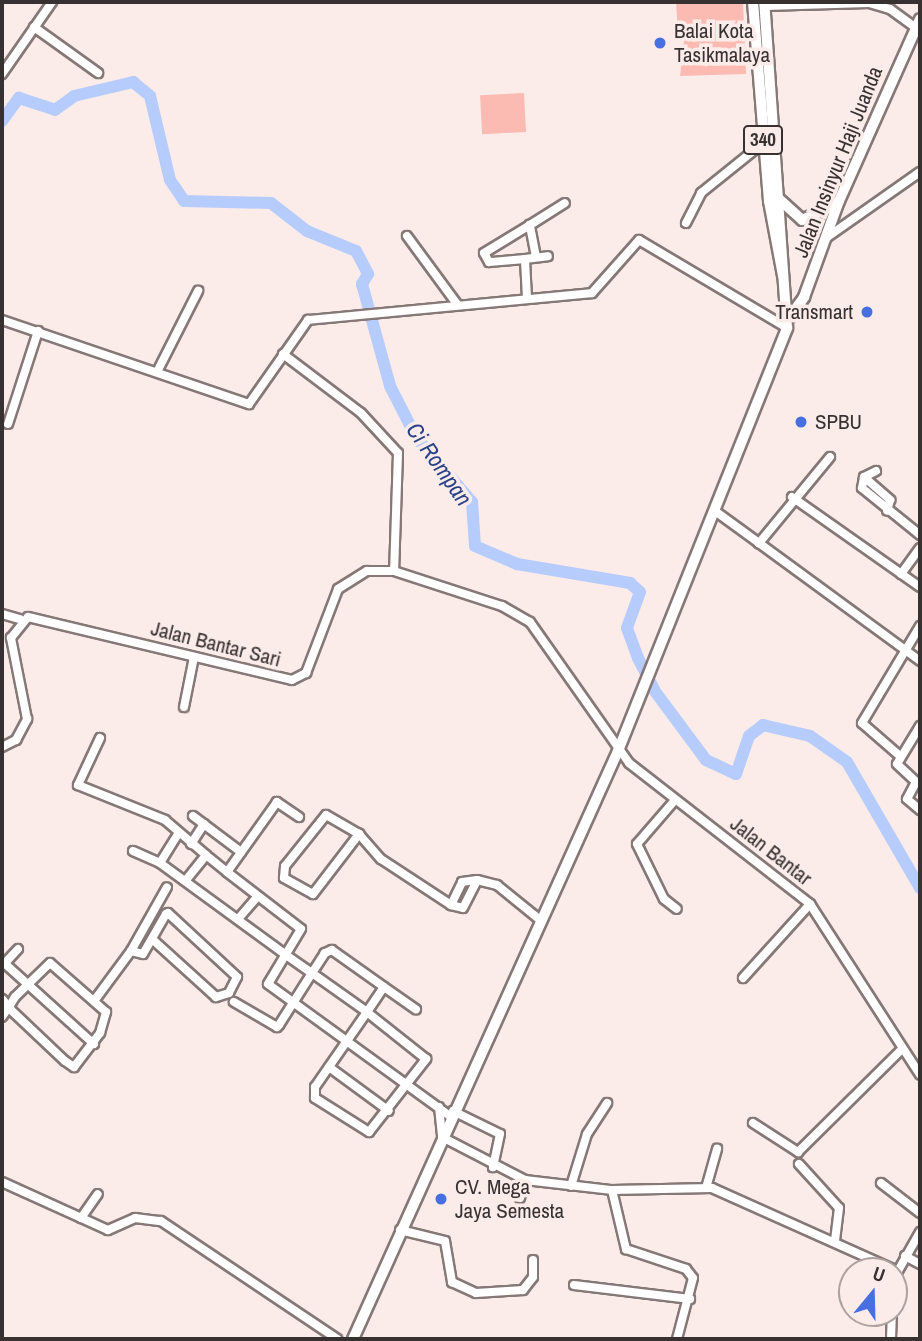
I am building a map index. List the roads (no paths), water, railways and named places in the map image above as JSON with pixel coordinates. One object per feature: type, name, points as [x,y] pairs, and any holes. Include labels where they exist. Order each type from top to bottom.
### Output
[{"type":"main road","name":"340","points":[[753,2],[779,198],[783,276]]},
{"type":"main road","name":"340","points":[[764,4],[763,143],[783,276]]},
{"type":"main road","name":"Jalan Insinyur Haji Juanda","points":[[353,1339],[452,1114],[618,751],[788,323],[804,298],[839,201],[919,26]]},
{"type":"main road","points":[[779,198],[802,220],[828,213],[839,201]]},
{"type":"main road","points":[[783,276],[788,323]]},
{"type":"street","points":[[2,74],[52,2]]},
{"type":"street","points":[[764,4],[869,3],[919,26]]},
{"type":"street","points":[[34,27],[98,73]]},
{"type":"street","points":[[687,223],[701,193],[763,143]]},
{"type":"street","points":[[826,238],[920,172]]},
{"type":"street","points":[[548,256],[488,262],[484,253],[565,203]]},
{"type":"street","points":[[530,225],[536,257]]},
{"type":"street","points":[[407,236],[457,304]]},
{"type":"street","points":[[2,320],[251,403],[308,320],[380,316],[457,304],[596,291],[642,240],[788,323]]},
{"type":"street","points":[[499,242],[505,260]]},
{"type":"street","points":[[525,259],[527,298]]},
{"type":"street","points":[[158,370],[198,291]]},
{"type":"street","points":[[8,424],[38,331]]},
{"type":"street","points":[[283,354],[362,413],[398,453],[394,571]]},
{"type":"street","points":[[759,543],[792,497],[830,457]]},
{"type":"street","points":[[876,471],[864,477],[890,500],[887,511],[920,536]]},
{"type":"street","points":[[792,497],[920,587]]},
{"type":"street","points":[[715,511],[920,661]]},
{"type":"street","points":[[901,574],[920,548]]},
{"type":"street","name":"Jalan Bantar Sari","points":[[2,614],[284,680],[300,677],[338,589],[367,571],[394,571],[524,616],[618,751]]},
{"type":"street","points":[[2,747],[16,740],[27,719],[26,691],[10,646],[20,619]]},
{"type":"street","points":[[900,756],[862,723],[920,626]]},
{"type":"street","points":[[184,707],[194,657]]},
{"type":"street","points":[[920,726],[900,756],[898,766],[918,780],[907,799],[920,810]]},
{"type":"street","points":[[100,738],[78,785],[163,819],[178,834],[301,929],[268,984],[439,1107],[500,1134],[493,1167]]},
{"type":"street","name":"Jalan Bantar","points":[[618,751],[675,800],[810,904],[901,1051],[920,1075]]},
{"type":"street","points":[[675,800],[637,844],[664,899],[677,909]]},
{"type":"street","points":[[228,872],[277,802],[299,817]]},
{"type":"street","points":[[359,835],[313,894],[284,878],[285,866],[326,815],[359,835],[382,859],[451,905],[463,908],[477,880]]},
{"type":"street","points":[[193,816],[241,852]]},
{"type":"street","points":[[191,844],[204,824]]},
{"type":"street","points":[[160,863],[178,834]]},
{"type":"street","points":[[133,851],[160,863],[186,880],[286,955],[367,1012],[426,1056],[389,1111],[364,1132],[315,1098],[329,1067],[348,1040],[367,1012],[384,987]]},
{"type":"street","points":[[186,880],[206,855]]},
{"type":"street","points":[[451,905],[462,882],[477,880],[497,885],[540,920]]},
{"type":"street","points":[[94,1002],[131,951],[167,887]]},
{"type":"street","points":[[238,919],[258,897]]},
{"type":"street","points":[[743,978],[810,904]]},
{"type":"street","points":[[131,951],[142,955],[166,914],[237,977],[229,993],[216,997],[152,939]]},
{"type":"street","points":[[18,948],[3,962],[30,982],[94,1044]]},
{"type":"street","points":[[234,1002],[274,1028],[312,973],[332,950],[416,1009]]},
{"type":"street","points":[[2,999],[9,1007],[74,1067],[94,1044],[106,1012],[55,964],[30,982],[9,1007],[2,1017]]},
{"type":"street","points":[[753,1123],[798,1152],[901,1051]]},
{"type":"street","points":[[329,1067],[389,1111]]},
{"type":"street","points":[[571,1186],[580,1151],[607,1103]]},
{"type":"street","points":[[439,1107],[442,1138],[493,1167],[525,1180],[612,1190],[706,1188],[835,1242],[863,1257]]},
{"type":"street","points":[[706,1188],[717,1149]]},
{"type":"street","points":[[799,1164],[839,1208],[835,1242]]},
{"type":"street","points":[[520,1198],[525,1180]]},
{"type":"street","points":[[2,1182],[108,1230],[135,1218],[161,1221],[337,1339]]},
{"type":"street","points":[[881,1183],[920,1213]]},
{"type":"street","points":[[612,1190],[616,1225],[629,1252],[691,1273],[690,1299],[677,1339]]},
{"type":"street","points":[[81,1218],[98,1194]]},
{"type":"street","points":[[400,1230],[446,1241],[452,1282],[476,1293],[523,1290],[533,1277],[533,1260]]},
{"type":"street","points":[[920,1232],[905,1256],[920,1264]]},
{"type":"street","points":[[575,1285],[690,1299]]},
{"type":"waterway","name":"Ci Rompan","points":[[2,121],[19,98],[55,110],[74,96],[133,82],[150,96],[170,180],[184,201],[271,203],[307,231],[356,251],[368,274],[362,284],[390,386],[416,437],[472,502],[475,546],[517,564],[630,583],[640,592],[627,628],[638,658],[654,690],[706,760],[736,774],[749,736],[763,725],[810,736],[847,762],[920,888]]},
{"type":"place","name":"Balai Kota Tasikmalaya","points":[[660,43]]},
{"type":"place","name":"Transmart","points":[[867,312]]},
{"type":"place","name":"SPBU","points":[[801,422]]},
{"type":"place","name":"CV. Mega Jaya Semesta","points":[[441,1199]]}]
